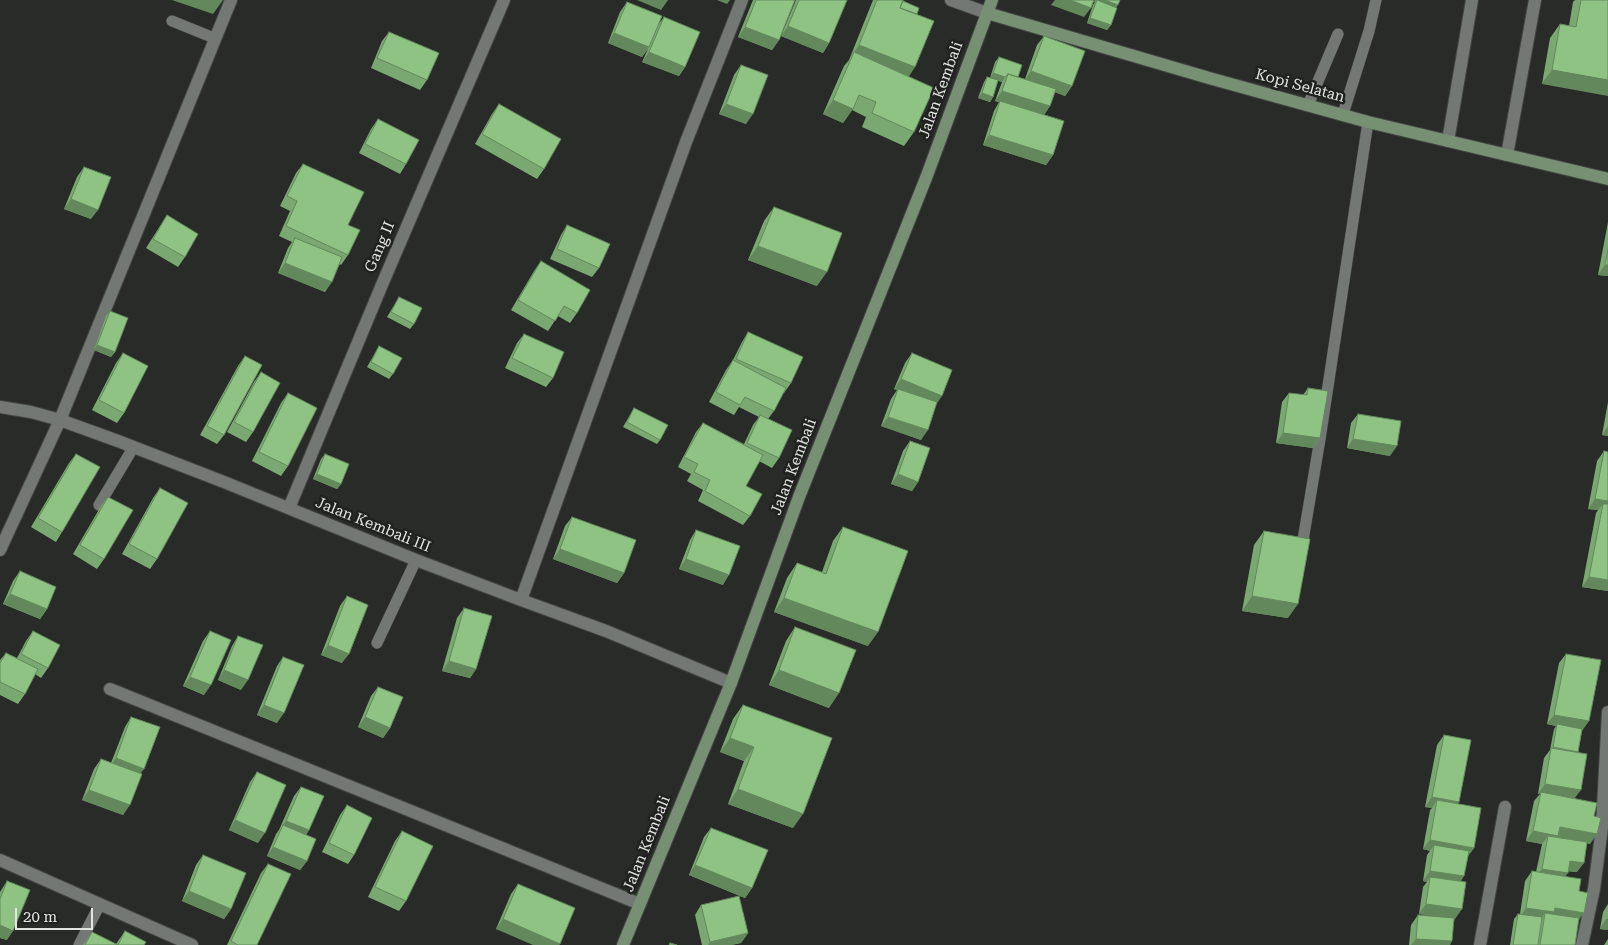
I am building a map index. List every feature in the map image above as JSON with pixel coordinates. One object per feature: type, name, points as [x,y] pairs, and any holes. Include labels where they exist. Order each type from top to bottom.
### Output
[{"type":"street","points":[[0,550],[60,420],[231,0]]},
{"type":"street","name":"Gang II","points":[[289,508],[504,0]]},
{"type":"street","points":[[521,600],[686,142],[742,0]]},
{"type":"street","points":[[952,0],[987,13]]},
{"type":"street","name":"Jalan Kembali","points":[[623,945],[731,683],[799,497],[880,295],[992,0]]},
{"type":"street","points":[[1448,141],[1472,0]]},
{"type":"street","points":[[1507,155],[1535,0]]},
{"type":"street","name":"Kopi Selatan","points":[[987,13],[1368,122],[1608,179]]},
{"type":"street","name":"Jalan Kembali III","points":[[0,407],[31,412],[60,420],[289,508],[416,560],[606,631],[731,683]]},
{"type":"street","points":[[110,689],[640,904]]},
{"type":"street","points":[[1582,945],[1594,889],[1602,827],[1608,712]]},
{"type":"street","points":[[1480,945],[1505,807]]},
{"type":"street","points":[[0,860],[192,945]]},
{"type":"lane","points":[[1343,114],[1369,31],[1376,0]]},
{"type":"lane","points":[[172,21],[214,38]]},
{"type":"lane","points":[[1308,105],[1338,34]]},
{"type":"lane","points":[[1302,546],[1368,122]]},
{"type":"lane","points":[[100,505],[134,448]]},
{"type":"lane","points":[[377,644],[416,560]]},
{"type":"lane","points":[[79,945],[100,904]]},
{"type":"building","points":[[756,0],[795,0],[779,40],[745,27]]},
{"type":"building","points":[[799,0],[847,0],[829,43],[788,26]]},
{"type":"building","points":[[877,0],[903,0],[900,8],[934,21],[915,67],[859,45]]},
{"type":"building","points":[[1070,0],[1094,0],[1091,8]]},
{"type":"building","points":[[1097,0],[1117,8],[1111,25],[1090,18]]},
{"type":"building","points":[[1105,0],[1120,0],[1118,5]]},
{"type":"building","points":[[1581,0],[1608,0],[1608,80],[1552,70],[1560,24],[1576,27]]},
{"type":"building","points":[[903,1],[919,8],[917,14],[900,8]]},
{"type":"building","points":[[627,2],[662,16],[649,47],[614,33]]},
{"type":"building","points":[[664,17],[700,32],[685,67],[649,52]]},
{"type":"building","points":[[389,32],[439,53],[427,80],[377,58]]},
{"type":"building","points":[[1044,36],[1085,51],[1072,86],[1031,71]]},
{"type":"building","points":[[854,52],[934,88],[914,132],[872,113],[876,102],[859,95],[853,109],[833,100]]},
{"type":"building","points":[[999,57],[1022,65],[1018,77],[1008,74],[1005,77],[993,73]]},
{"type":"building","points":[[741,65],[768,75],[753,114],[726,104]]},
{"type":"building","points":[[1008,74],[1056,89],[1050,106],[1002,91]]},
{"type":"building","points":[[987,77],[998,80],[993,97],[982,93]]},
{"type":"building","points":[[1000,101],[1064,121],[1053,155],[989,135]]},
{"type":"building","points":[[499,104],[561,139],[544,169],[482,134]]},
{"type":"building","points":[[378,119],[419,140],[406,164],[365,144]]},
{"type":"building","points":[[303,164],[364,192],[348,225],[360,230],[348,255],[286,226],[297,201],[287,196]]},
{"type":"building","points":[[84,167],[111,177],[98,210],[71,199]]},
{"type":"building","points":[[774,207],[842,233],[827,272],[758,246]]},
{"type":"building","points":[[167,215],[198,234],[185,257],[153,239]]},
{"type":"building","points":[[567,225],[610,244],[599,268],[557,249]]},
{"type":"building","points":[[295,238],[342,257],[332,282],[285,263]]},
{"type":"building","points":[[1608,249],[1608,265],[1605,265]]},
{"type":"building","points":[[541,261],[590,290],[577,313],[564,306],[555,321],[518,300]]},
{"type":"building","points":[[399,297],[422,308],[414,324],[391,312]]},
{"type":"building","points":[[110,311],[128,318],[115,352],[97,345]]},
{"type":"building","points":[[748,332],[803,357],[791,383],[736,359]]},
{"type":"building","points":[[524,334],[564,352],[553,378],[512,358]]},
{"type":"building","points":[[379,346],[402,358],[393,374],[371,362]]},
{"type":"building","points":[[123,353],[148,366],[124,413],[99,400]]},
{"type":"building","points":[[912,353],[952,370],[942,396],[901,379]]},
{"type":"building","points":[[245,356],[262,365],[224,435],[207,426]]},
{"type":"building","points":[[733,360],[786,388],[774,411],[745,397],[740,405],[716,392]]},
{"type":"building","points":[[261,372],[280,383],[253,432],[234,422]]},
{"type":"building","points":[[1308,388],[1328,391],[1320,438],[1283,433],[1289,393],[1307,395]]},
{"type":"building","points":[[898,389],[937,402],[928,430],[888,417]]},
{"type":"building","points":[[288,393],[317,408],[288,466],[259,452]]},
{"type":"building","points":[[634,408],[668,425],[660,440],[627,422]]},
{"type":"building","points":[[1358,414],[1401,421],[1397,446],[1353,439]]},
{"type":"building","points":[[760,415],[792,430],[779,458],[747,443]]},
{"type":"building","points":[[703,423],[763,455],[746,486],[762,494],[750,516],[705,491],[710,480],[694,472],[698,464],[684,457]]},
{"type":"building","points":[[910,441],[930,448],[918,482],[898,474]]},
{"type":"building","points":[[1604,451],[1608,452],[1608,501],[1595,499]]},
{"type":"building","points":[[76,454],[100,467],[62,532],[38,518]]},
{"type":"building","points":[[325,454],[349,464],[341,484],[317,474]]},
{"type":"building","points":[[160,488],[188,503],[157,559],[129,544]]},
{"type":"building","points":[[108,497],[133,510],[104,559],[80,545]]},
{"type":"building","points":[[1603,504],[1608,504],[1608,580],[1589,577]]},
{"type":"building","points":[[572,517],[636,540],[624,573],[560,549]]},
{"type":"building","points":[[843,527],[908,551],[878,632],[784,598],[797,563],[826,574]]},
{"type":"building","points":[[696,530],[740,546],[729,575],[686,559]]},
{"type":"building","points":[[1264,531],[1310,539],[1298,604],[1252,596]]},
{"type":"building","points":[[20,571],[56,587],[47,609],[10,594]]},
{"type":"building","points":[[347,596],[368,605],[349,654],[328,645]]},
{"type":"building","points":[[464,608],[492,616],[476,669],[449,661]]},
{"type":"building","points":[[795,627],[856,650],[839,693],[779,670]]},
{"type":"building","points":[[33,631],[60,645],[48,668],[21,654]]},
{"type":"building","points":[[210,631],[231,640],[211,685],[190,677]]},
{"type":"building","points":[[238,636],[263,645],[248,680],[224,670]]},
{"type":"building","points":[[6,653],[38,669],[25,694],[0,682],[0,663]]},
{"type":"building","points":[[1566,654],[1601,660],[1589,721],[1554,715]]},
{"type":"building","points":[[283,657],[304,665],[284,713],[264,705]]},
{"type":"building","points":[[378,687],[403,697],[390,728],[365,717]]},
{"type":"building","points":[[743,705],[832,738],[803,814],[738,789],[754,747],[730,738]]},
{"type":"building","points":[[131,717],[160,727],[144,769],[116,758]]},
{"type":"building","points":[[1557,724],[1582,729],[1578,752],[1553,747]]},
{"type":"building","points":[[1444,735],[1471,740],[1459,802],[1432,797]]},
{"type":"building","points":[[1551,748],[1587,754],[1581,790],[1545,784]]},
{"type":"building","points":[[101,759],[142,774],[130,805],[89,790]]},
{"type":"building","points":[[257,772],[286,785],[265,833],[235,820]]},
{"type":"building","points":[[301,787],[324,796],[309,830],[286,821]]},
{"type":"building","points":[[1541,792],[1597,803],[1594,816],[1601,818],[1597,834],[1560,827],[1558,836],[1533,831]]},
{"type":"building","points":[[1437,800],[1481,808],[1474,848],[1430,840]]},
{"type":"building","points":[[347,805],[372,818],[354,855],[329,843]]},
{"type":"building","points":[[283,825],[316,839],[307,861],[273,847]]},
{"type":"building","points":[[711,828],[768,850],[752,888],[695,865]]},
{"type":"building","points":[[402,831],[433,846],[406,901],[375,887]]},
{"type":"building","points":[[1548,836],[1587,842],[1584,863],[1570,861],[1568,873],[1542,869]]},
{"type":"building","points":[[1434,845],[1469,851],[1464,876],[1430,871]]},
{"type":"building","points":[[203,855],[246,873],[231,909],[189,891]]},
{"type":"building","points":[[268,864],[291,874],[257,945],[238,945],[231,941]]},
{"type":"building","points":[[1532,871],[1581,879],[1579,891],[1588,893],[1584,913],[1555,908],[1554,912],[1526,908]]},
{"type":"building","points":[[1430,877],[1466,882],[1462,909],[1426,904]]},
{"type":"building","points":[[7,881],[30,890],[13,931],[0,925],[0,899]]},
{"type":"building","points":[[518,884],[575,908],[560,944],[503,919]]},
{"type":"building","points":[[739,896],[748,933],[710,942],[701,905]]},
{"type":"building","points":[[1545,913],[1579,918],[1575,945],[1540,945]]},
{"type":"building","points":[[1518,914],[1542,917],[1538,945],[1513,945]]},
{"type":"building","points":[[1418,915],[1454,918],[1452,941],[1416,939]]},
{"type":"building","points":[[125,931],[146,942],[144,945],[118,945]]},
{"type":"building","points":[[92,932],[118,945],[85,945]]}]
